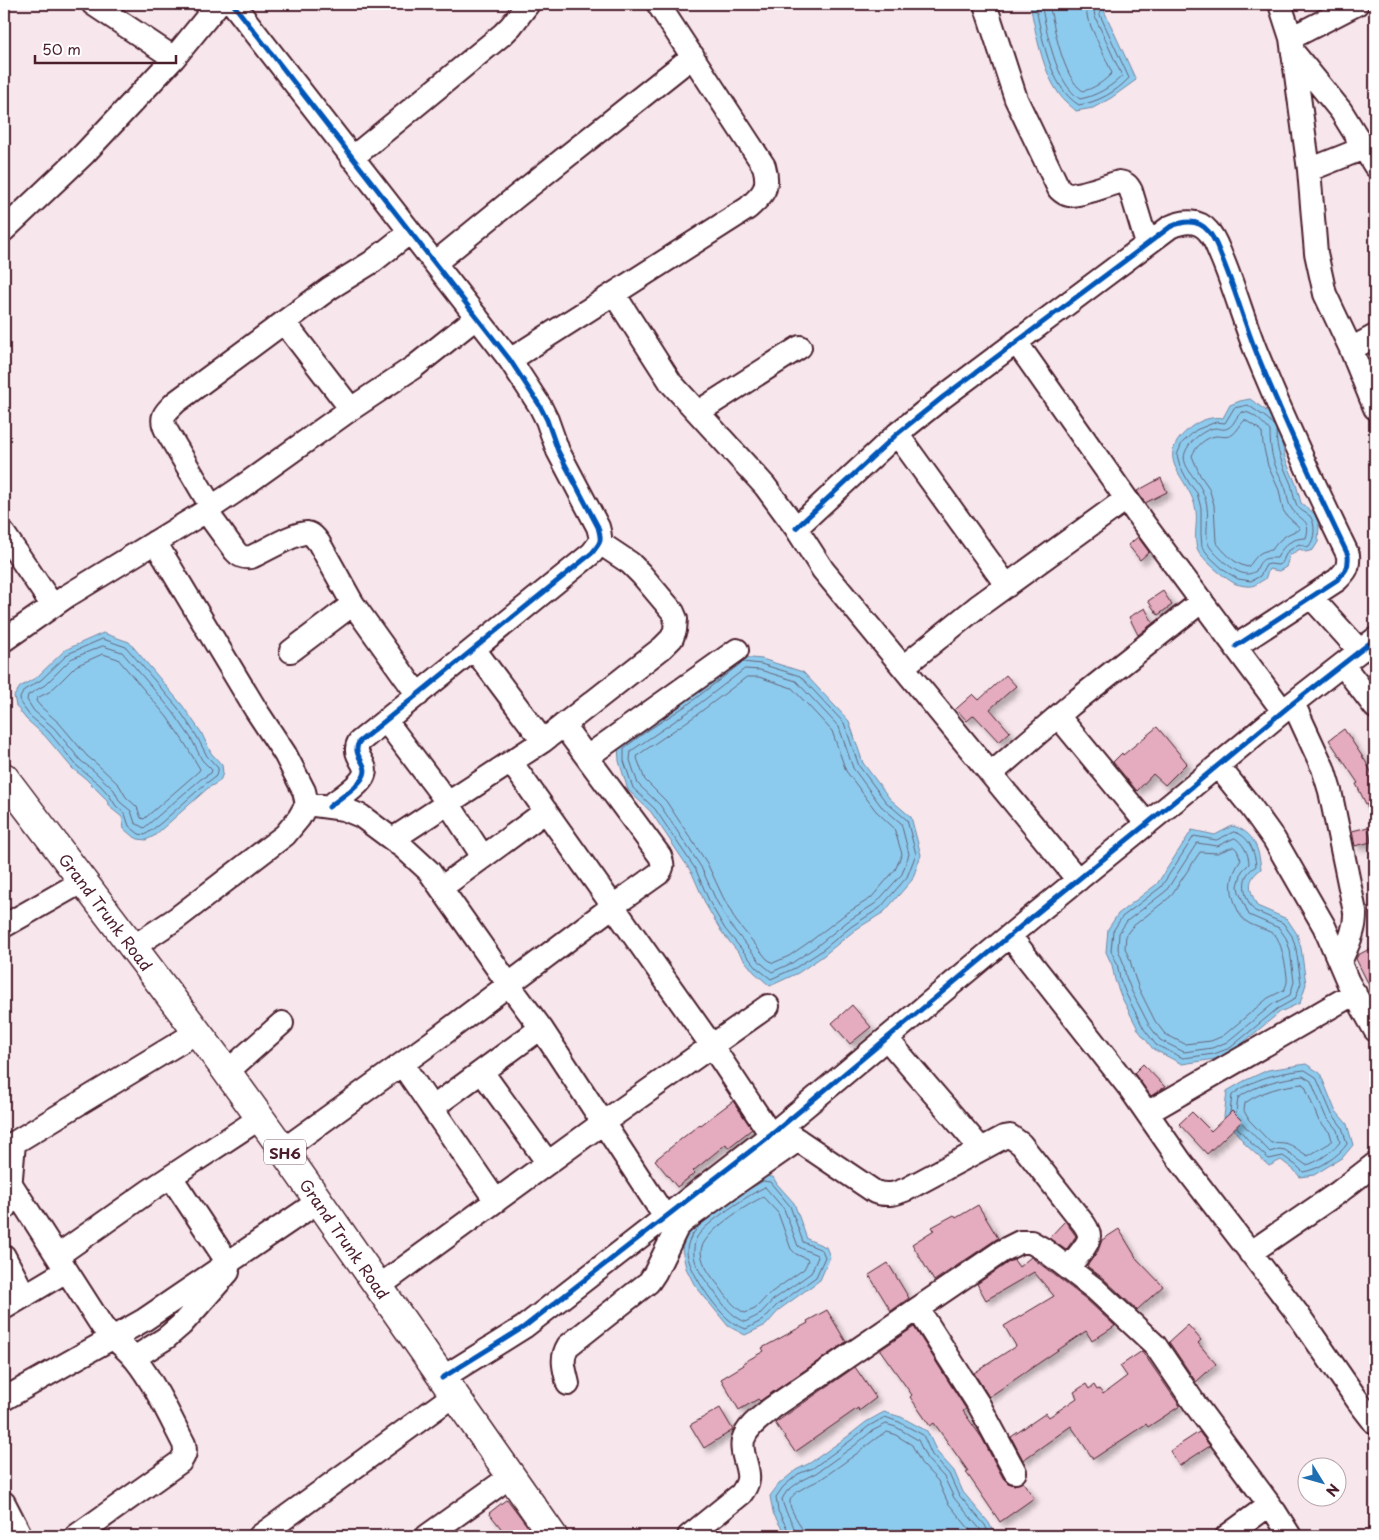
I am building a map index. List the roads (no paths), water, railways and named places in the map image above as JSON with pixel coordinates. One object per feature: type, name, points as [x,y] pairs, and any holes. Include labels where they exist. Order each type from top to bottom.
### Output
[{"type":"main road","name":"Grand Trunk Road","points":[[4,776],[227,1072],[553,1536]]},
{"type":"street","points":[[94,4],[174,58]]},
{"type":"street","points":[[4,230],[84,154],[174,58],[218,4]]},
{"type":"street","points":[[233,4],[510,360],[540,406],[558,452],[598,527],[600,535],[600,543],[592,553],[359,742],[356,747],[365,768],[364,777],[329,807]]},
{"type":"street","points":[[352,158],[503,34],[528,4]]},
{"type":"street","points":[[510,360],[748,208],[763,193],[767,184],[764,166],[658,4]]},
{"type":"street","points":[[984,4],[1016,99],[1059,189],[1067,195],[1078,194],[1119,182],[1124,183],[1131,191],[1147,244]]},
{"type":"street","points":[[1280,4],[1292,45],[1309,170],[1316,253],[1325,294],[1351,349],[1375,408]]},
{"type":"street","points":[[1292,45],[1358,4]]},
{"type":"street","points":[[1292,45],[1341,111],[1370,157],[1309,170]]},
{"type":"street","points":[[435,263],[516,196],[693,56]]},
{"type":"street","points":[[796,528],[897,434],[943,397],[1170,226],[1181,222],[1200,224],[1213,237],[1256,352],[1291,435],[1348,555],[1349,564],[1345,572],[1337,580],[1236,646]]},
{"type":"street","points":[[410,232],[372,262],[330,288],[176,402],[164,416],[162,422],[209,510],[235,552],[244,558],[251,557],[298,534],[307,533],[313,536],[320,543],[354,604],[418,695]]},
{"type":"street","points":[[614,294],[671,383],[765,486],[796,528],[823,570],[1078,880]]},
{"type":"street","points":[[4,640],[53,606],[209,510],[430,354],[477,317]]},
{"type":"street","points":[[284,322],[351,408]]},
{"type":"street","points":[[1351,349],[1375,336]]},
{"type":"street","points":[[1016,342],[1126,499],[1202,601],[1236,646],[1288,707],[1323,768],[1330,791],[1355,912],[1353,932],[1340,962]]},
{"type":"street","points":[[698,412],[800,347]]},
{"type":"street","points":[[897,434],[1007,586]]},
{"type":"street","points":[[903,667],[977,607],[1126,499]]},
{"type":"street","points":[[4,534],[53,606]]},
{"type":"street","points":[[133,947],[177,918],[285,835],[299,818],[307,804],[304,792],[285,754],[256,710],[155,542]]},
{"type":"street","points":[[393,839],[543,741],[662,648],[672,638],[676,630],[676,620],[673,612],[642,574],[622,556],[600,543]]},
{"type":"street","points":[[568,1384],[563,1360],[568,1346],[648,1282],[655,1273],[677,1228],[786,1135],[887,1039],[1288,707],[1368,645],[1311,597]]},
{"type":"street","points":[[991,774],[1058,716],[1202,601]]},
{"type":"street","points":[[291,651],[354,604]]},
{"type":"street","points":[[474,649],[543,741]]},
{"type":"street","points":[[587,757],[737,650]]},
{"type":"street","points":[[1343,665],[1375,707]]},
{"type":"street","points":[[1058,716],[1148,824]]},
{"type":"street","points":[[386,720],[448,803],[483,857]]},
{"type":"street","points":[[283,1150],[509,986],[663,869],[660,856],[563,725]]},
{"type":"street","points":[[511,762],[712,1046],[786,1135],[875,1192],[884,1195],[893,1195],[907,1189],[1004,1137],[1010,1136],[1015,1138],[1084,1224],[1088,1232],[1087,1243],[1068,1268]]},
{"type":"street","points":[[1218,766],[1274,839],[1324,926],[1355,993],[1375,1030]]},
{"type":"street","points":[[307,804],[344,809],[361,816],[393,839],[429,871],[509,986],[541,1028],[665,1217]]},
{"type":"street","points":[[441,888],[546,811]]},
{"type":"street","points":[[4,926],[83,881]]},
{"type":"street","points":[[1010,936],[1131,1090],[1181,1162],[1297,1313],[1375,1423]]},
{"type":"street","points":[[1147,1113],[1355,993]]},
{"type":"street","points":[[378,1287],[604,1122],[768,1006]]},
{"type":"street","points":[[227,1072],[282,1023]]},
{"type":"street","points":[[432,1108],[541,1028]]},
{"type":"street","points":[[4,1209],[10,1200],[9,1146],[197,1032]]},
{"type":"street","points":[[887,1039],[981,1149]]},
{"type":"street","points":[[402,1064],[496,1201]]},
{"type":"street","points":[[482,1072],[548,1163]]},
{"type":"street","points":[[4,1308],[25,1296],[61,1264],[171,1177],[260,1118]]},
{"type":"street","points":[[261,1536],[448,1386],[665,1217],[786,1135]]},
{"type":"street","points":[[1250,1253],[1339,1192],[1375,1164]]},
{"type":"street","points":[[171,1177],[228,1262]]},
{"type":"street","points":[[11,1184],[92,1312],[112,1338],[134,1358],[158,1395],[186,1451],[180,1462],[76,1536]]},
{"type":"street","points":[[4,1399],[144,1320],[319,1201]]},
{"type":"street","points":[[689,1536],[741,1494],[745,1488],[749,1478],[742,1451],[743,1440],[750,1428],[772,1408],[1002,1251],[1020,1242],[1031,1242],[1068,1268],[1102,1294],[1155,1345],[1290,1536]]},
{"type":"street","points":[[134,1358],[166,1338],[181,1325],[247,1250]]},
{"type":"street","points":[[4,1256],[25,1296]]},
{"type":"street","points":[[918,1309],[979,1405],[1015,1472]]},
{"type":"street","points":[[427,1536],[511,1476]]},
{"type":"street","points":[[4,1503],[21,1536]]},
{"type":"street","points":[[1227,1536],[1269,1505]]},
{"type":"water","points":[[1030,4],[1103,4],[1105,13],[1136,80],[1093,108],[1076,111],[1064,100],[1051,80],[1041,55]]},
{"type":"water","points":[[1250,399],[1272,415],[1282,427],[1281,440],[1286,461],[1296,484],[1301,503],[1315,514],[1319,525],[1318,542],[1313,550],[1306,552],[1300,549],[1290,555],[1286,567],[1279,571],[1269,569],[1265,579],[1248,586],[1236,584],[1227,578],[1208,563],[1199,552],[1196,543],[1195,506],[1191,494],[1175,466],[1173,457],[1174,448],[1180,438],[1191,427],[1207,419],[1223,418],[1230,405]]},
{"type":"water","points":[[103,633],[129,642],[182,705],[201,732],[211,753],[222,765],[223,773],[220,781],[208,788],[154,836],[146,840],[138,839],[124,829],[122,817],[112,809],[105,798],[85,778],[73,769],[16,706],[14,696],[20,687],[37,677],[65,650]]},
{"type":"water","points":[[741,657],[762,659],[803,672],[849,721],[863,763],[890,799],[911,817],[921,855],[912,880],[884,912],[855,930],[798,973],[770,986],[754,972],[721,931],[706,905],[692,873],[651,812],[628,790],[619,761],[618,746]]},
{"type":"water","points":[[1232,826],[1246,832],[1257,848],[1261,869],[1256,873],[1251,882],[1252,895],[1257,906],[1287,919],[1297,934],[1306,984],[1300,1003],[1280,1012],[1232,1052],[1215,1059],[1182,1064],[1153,1049],[1139,1031],[1121,996],[1106,952],[1108,929],[1118,914],[1157,884],[1192,830],[1215,835]]},
{"type":"water","points":[[1306,1064],[1320,1073],[1335,1110],[1347,1124],[1353,1145],[1343,1157],[1314,1175],[1300,1177],[1281,1160],[1269,1166],[1246,1145],[1224,1117],[1227,1091],[1268,1070]]},
{"type":"water","points":[[762,1176],[773,1177],[794,1203],[807,1239],[826,1247],[830,1257],[820,1280],[780,1309],[766,1325],[745,1335],[728,1326],[694,1284],[686,1268],[682,1250],[686,1232]]},
{"type":"water","points":[[884,1412],[901,1417],[927,1431],[937,1452],[954,1471],[963,1492],[989,1523],[995,1536],[786,1536],[773,1513],[770,1496],[779,1484],[796,1470],[810,1463],[866,1422]]}]
